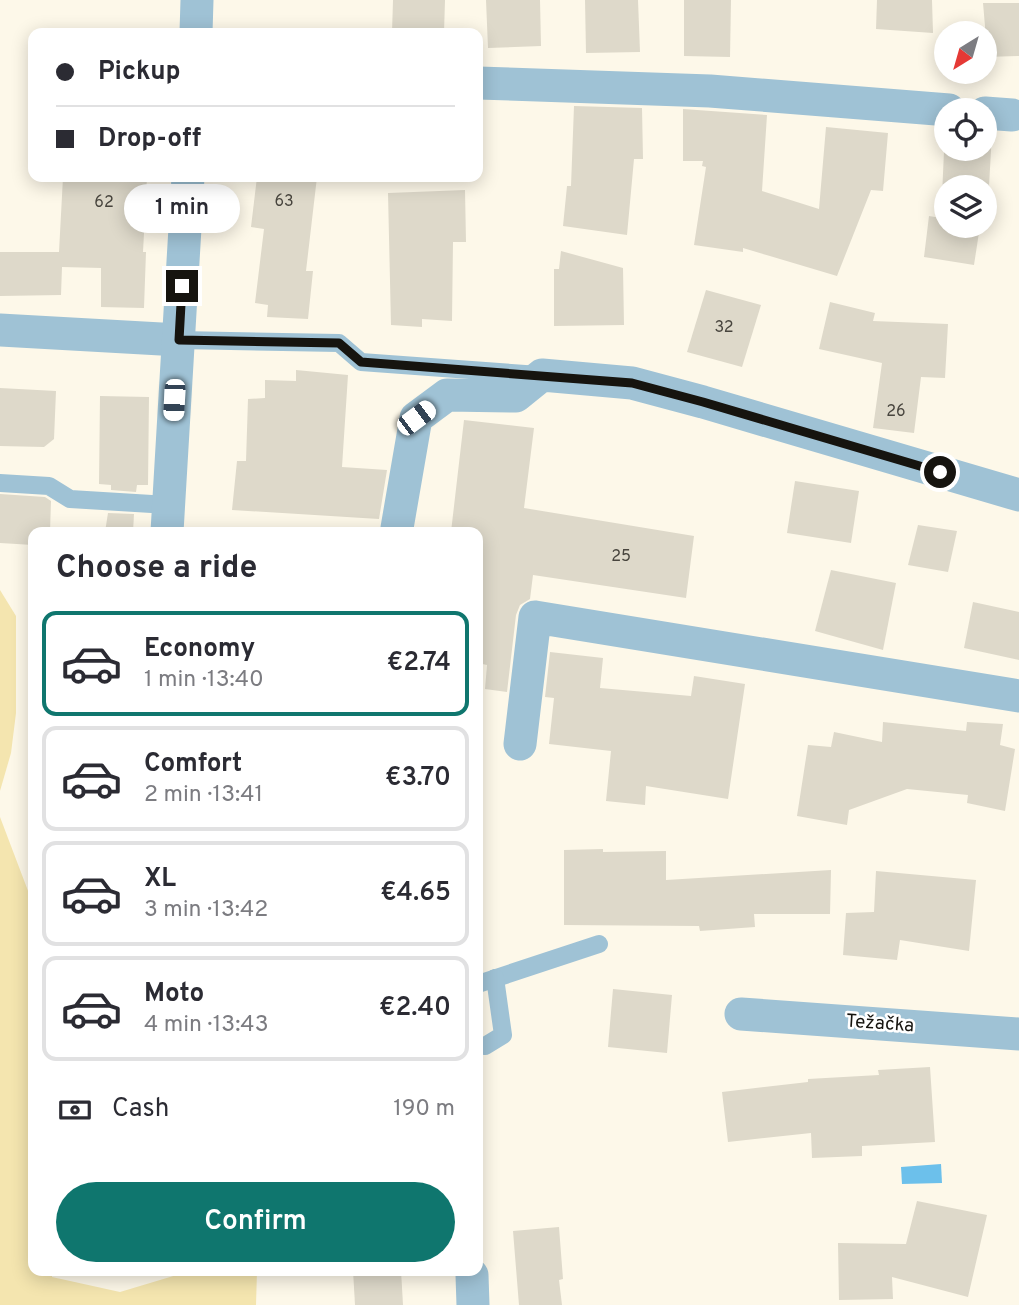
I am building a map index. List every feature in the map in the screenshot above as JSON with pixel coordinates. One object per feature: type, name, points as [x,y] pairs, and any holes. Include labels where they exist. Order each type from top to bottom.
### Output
[{"type":"street","points":[[196,28],[197,0]]},
{"type":"street","points":[[483,83],[710,91],[934,109]]},
{"type":"street","points":[[167,518],[188,182]]},
{"type":"street","points":[[0,330],[179,340]]},
{"type":"street","points":[[397,527],[416,418],[447,395],[516,396],[542,375],[632,383],[1019,495]]},
{"type":"street","points":[[520,744],[535,617],[1019,696]]},
{"type":"street","name":"Težačka","points":[[741,1014],[1019,1034]]},
{"type":"lane","points":[[179,340],[339,343],[361,362],[542,375]]},
{"type":"lane","points":[[0,483],[48,486],[70,499],[167,518]]},
{"type":"lane","points":[[485,1046],[503,1035],[486,981],[599,944]]},
{"type":"shaded area","points":[[0,590],[16,616],[16,713],[11,753],[0,791]]},
{"type":"shaded area","points":[[0,817],[28,891],[28,1276],[52,1276],[120,1292],[173,1276],[257,1276],[256,1305],[0,1305]]},
{"type":"water","points":[[941,1164],[942,1183],[902,1184],[901,1167]]},
{"type":"building","points":[[393,0],[445,0],[444,28],[392,28]]},
{"type":"building","points":[[486,0],[540,0],[541,46],[488,48]]},
{"type":"building","points":[[585,0],[638,0],[640,52],[586,53]]},
{"type":"building","points":[[684,0],[731,0],[730,57],[684,56]]},
{"type":"building","points":[[877,0],[932,0],[933,33],[876,29]]},
{"type":"building","points":[[983,3],[1019,3],[1019,56],[998,57],[998,21],[985,21]]},
{"type":"building","points":[[574,106],[642,108],[643,159],[634,159],[627,235],[563,226],[567,186],[571,186]]},
{"type":"building","points":[[683,109],[767,115],[762,191],[819,209],[826,127],[888,133],[883,191],[871,190],[837,276],[743,248],[743,252],[694,245],[706,167],[702,166],[703,161],[683,161]]},
{"type":"building","points":[[944,161],[990,161],[990,175],[943,175]]},
{"type":"building","points":[[63,182],[147,182],[143,252],[146,252],[144,308],[101,307],[101,268],[62,267],[61,295],[0,296],[0,252],[59,252]]},
{"type":"building","points":[[256,182],[316,182],[306,271],[313,271],[308,319],[267,317],[268,305],[255,303],[264,229],[251,227]]},
{"type":"building","points":[[465,190],[466,242],[453,242],[452,321],[422,319],[422,327],[391,325],[388,193]]},
{"type":"building","points":[[929,216],[934,217],[934,238],[978,238],[974,265],[924,257]]},
{"type":"building","points":[[561,251],[623,268],[624,325],[554,326],[554,269],[559,269]]},
{"type":"building","points":[[706,290],[761,305],[742,367],[687,352]]},
{"type":"building","points":[[830,302],[875,313],[873,321],[948,324],[945,378],[921,377],[914,433],[873,428],[882,363],[819,349]]},
{"type":"building","points":[[296,370],[348,375],[342,467],[387,470],[379,519],[232,510],[237,461],[246,461],[248,399],[265,398],[265,380],[296,381]]},
{"type":"building","points":[[0,388],[56,391],[54,439],[44,447],[0,446]]},
{"type":"building","points":[[100,396],[149,397],[148,485],[137,485],[136,492],[111,490],[111,485],[99,484]]},
{"type":"building","points":[[464,420],[534,428],[524,508],[694,536],[686,598],[533,575],[530,599],[520,605],[516,615],[507,692],[485,689],[487,665],[483,664],[483,527],[452,527]]},
{"type":"building","points":[[795,481],[859,491],[851,543],[787,533]]},
{"type":"building","points":[[0,494],[45,497],[51,501],[50,527],[28,527],[28,545],[0,543]]},
{"type":"building","points":[[108,513],[134,514],[133,527],[106,527]]},
{"type":"building","points":[[918,525],[957,531],[948,572],[908,565]]},
{"type":"building","points":[[831,570],[896,583],[883,650],[815,631]]},
{"type":"building","points":[[973,602],[1019,612],[1019,660],[964,648]]},
{"type":"building","points":[[550,652],[603,658],[600,688],[691,696],[694,676],[745,684],[728,799],[646,786],[645,805],[606,801],[611,751],[549,744],[554,698],[545,697]]},
{"type":"building","points":[[883,722],[966,731],[967,722],[1003,724],[1000,745],[1015,749],[1005,811],[967,803],[968,795],[907,789],[849,810],[847,825],[797,816],[808,745],[831,747],[834,732],[882,742]]},
{"type":"building","points":[[603,849],[603,852],[666,851],[666,880],[831,870],[830,914],[754,914],[755,927],[700,931],[699,926],[564,925],[564,850]]},
{"type":"building","points":[[876,871],[976,880],[969,951],[900,940],[897,960],[843,955],[846,913],[874,912]]},
{"type":"building","points":[[613,989],[672,995],[667,1053],[608,1047]]},
{"type":"building","points":[[930,1067],[935,1142],[862,1146],[862,1156],[812,1158],[811,1133],[728,1142],[722,1092],[808,1082],[808,1079],[879,1075],[878,1070]]},
{"type":"building","points":[[917,1201],[987,1215],[968,1297],[892,1277],[893,1299],[839,1300],[838,1243],[906,1244]]},
{"type":"building","points":[[559,1227],[562,1305],[519,1305],[513,1231]]},
{"type":"building","points":[[353,1276],[401,1276],[403,1305],[355,1305]]},
{"type":"route","points":[[182,286],[179,340],[339,343],[361,362],[632,383],[940,472]]}]
